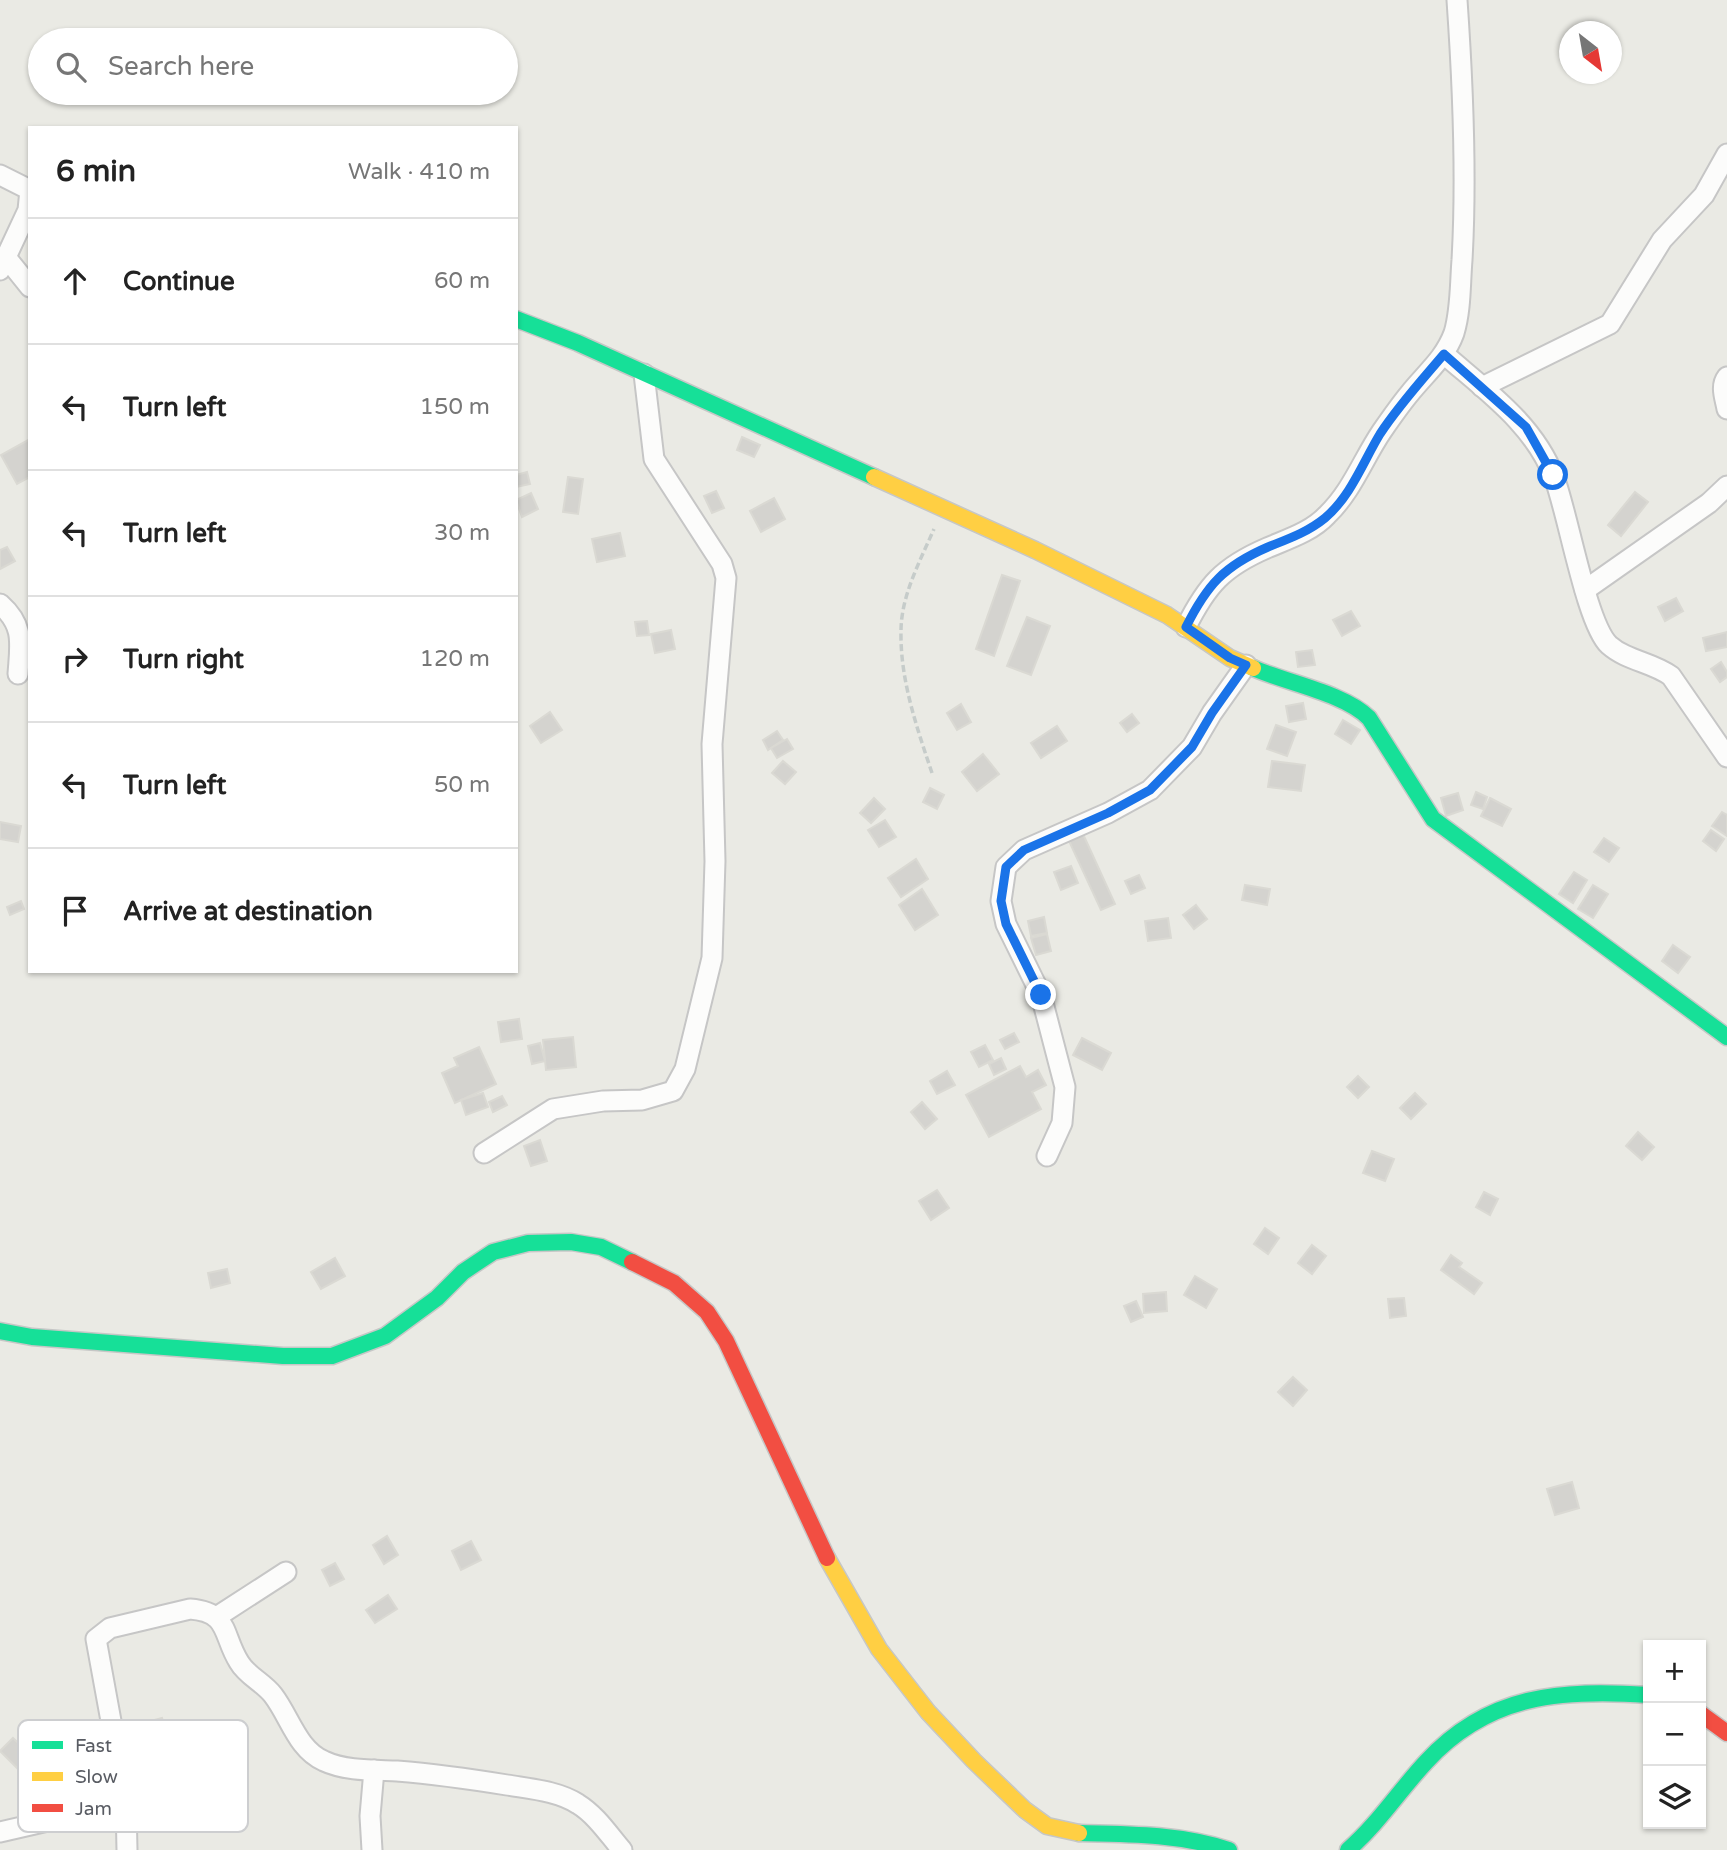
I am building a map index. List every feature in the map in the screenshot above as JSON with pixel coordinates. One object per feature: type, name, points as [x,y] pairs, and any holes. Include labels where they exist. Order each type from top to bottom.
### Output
[{"type":"main road","points":[[518,320],[578,343],[1035,550],[1167,615],[1230,658],[1360,709],[1369,718],[1433,819],[1511,879],[1659,983],[1727,1037]]},
{"type":"main road","points":[[0,1331],[32,1337],[283,1356],[332,1356],[385,1336],[437,1298],[463,1272],[493,1252],[528,1243],[571,1242],[601,1247],[674,1283],[707,1312],[726,1340],[833,1570],[879,1649],[928,1712],[1007,1793],[1048,1826],[1072,1833],[1157,1835],[1207,1843],[1229,1850]]},
{"type":"main road","points":[[1348,1850],[1364,1837],[1441,1746],[1491,1712],[1540,1698],[1619,1693],[1643,1695]]},
{"type":"main road","points":[[1706,1718],[1727,1733]]},
{"type":"street","points":[[1186,627],[1209,586],[1227,570],[1325,518],[1345,496],[1396,412],[1444,354],[1453,334],[1458,312],[1464,218],[1462,74],[1457,0]]},
{"type":"street","points":[[1482,387],[1610,324],[1662,240],[1704,195],[1727,155]]},
{"type":"street","points":[[0,175],[28,189]]},
{"type":"street","points":[[28,210],[3,263],[28,286]]},
{"type":"street","points":[[1444,354],[1526,427],[1553,475],[1585,590],[1607,643],[1625,655],[1659,667],[1671,676],[1703,726],[1727,757]]},
{"type":"street","points":[[484,1153],[553,1109],[603,1101],[642,1100],[673,1091],[685,1069],[712,958],[715,861],[712,744],[726,578],[722,564],[654,459],[644,374]]},
{"type":"street","points":[[1727,377],[1723,390],[1727,409]]},
{"type":"street","points":[[1585,590],[1709,503],[1727,486]]},
{"type":"street","points":[[0,604],[11,614],[18,626],[18,674]]},
{"type":"street","points":[[1047,1156],[1062,1123],[1065,1087],[1041,995],[1006,924],[1001,901],[1006,867],[1024,850],[1108,813],[1150,790],[1192,747],[1246,665]]},
{"type":"street","points":[[219,1619],[218,1616],[286,1572]]},
{"type":"street","points":[[110,1720],[96,1639],[110,1628],[190,1609],[202,1610],[219,1619],[237,1660],[244,1670],[272,1693],[304,1747],[312,1755],[335,1766],[446,1775],[558,1794],[579,1804],[597,1820],[622,1850]]},
{"type":"street","points":[[372,1850],[370,1816],[374,1770]]},
{"type":"street","points":[[0,1832],[18,1828]]},
{"type":"street","points":[[126,1832],[127,1850]]},
{"type":"path","points":[[932,773],[915,721],[905,677],[901,631],[907,596],[943,508]]},
{"type":"building","points":[[742,437],[760,445],[754,457],[737,450]]},
{"type":"building","points":[[28,440],[28,478],[17,484],[1,455]]},
{"type":"building","points":[[527,472],[530,484],[518,487],[518,474]]},
{"type":"building","points":[[568,477],[583,479],[578,514],[563,512]]},
{"type":"building","points":[[716,491],[724,508],[712,513],[704,496]]},
{"type":"building","points":[[1635,492],[1648,502],[1621,536],[1608,525]]},
{"type":"building","points":[[531,493],[538,509],[522,517],[518,499]]},
{"type":"building","points":[[774,498],[785,519],[761,532],[750,511]]},
{"type":"building","points":[[620,533],[625,556],[597,562],[592,539]]},
{"type":"building","points":[[7,547],[15,561],[0,569],[0,550]]},
{"type":"building","points":[[1002,575],[1020,581],[994,656],[976,649]]},
{"type":"building","points":[[1676,598],[1683,611],[1665,621],[1658,607]]},
{"type":"building","points":[[1351,611],[1360,626],[1342,636],[1333,620]]},
{"type":"building","points":[[1027,617],[1050,626],[1031,675],[1007,666]]},
{"type":"building","points":[[647,621],[649,635],[637,636],[635,622]]},
{"type":"building","points":[[671,630],[675,649],[655,653],[651,634]]},
{"type":"building","points":[[1727,632],[1727,647],[1706,651],[1703,638]]},
{"type":"building","points":[[1312,650],[1315,665],[1298,667],[1296,652]]},
{"type":"building","points":[[1721,662],[1727,677],[1720,682],[1711,669]]},
{"type":"building","points":[[1303,703],[1306,719],[1289,722],[1286,706]]},
{"type":"building","points":[[961,704],[971,722],[957,730],[947,713]]},
{"type":"building","points":[[550,712],[562,730],[541,743],[530,726]]},
{"type":"building","points":[[1132,714],[1139,723],[1127,732],[1120,723]]},
{"type":"building","points":[[1343,720],[1360,730],[1351,744],[1335,734]]},
{"type":"building","points":[[1276,725],[1296,732],[1287,756],[1267,749]]},
{"type":"building","points":[[1057,726],[1067,741],[1041,758],[1031,743]]},
{"type":"building","points":[[777,731],[783,740],[768,750],[763,740]]},
{"type":"building","points":[[787,739],[793,749],[777,758],[771,748]]},
{"type":"building","points":[[983,754],[999,774],[977,791],[962,772]]},
{"type":"building","points":[[783,761],[796,772],[785,784],[772,773]]},
{"type":"building","points":[[1272,761],[1305,765],[1301,791],[1268,787]]},
{"type":"building","points":[[930,788],[944,795],[937,809],[923,802]]},
{"type":"building","points":[[1476,792],[1487,797],[1483,809],[1471,805]]},
{"type":"building","points":[[1458,793],[1463,810],[1446,816],[1441,798]]},
{"type":"building","points":[[874,798],[885,809],[871,823],[860,813]]},
{"type":"building","points":[[1490,798],[1511,809],[1502,826],[1481,816]]},
{"type":"building","points":[[1722,812],[1727,815],[1727,836],[1712,826]]},
{"type":"building","points":[[885,820],[896,837],[879,847],[868,830]]},
{"type":"building","points":[[0,822],[21,826],[18,842],[0,839]]},
{"type":"building","points":[[1711,830],[1724,839],[1716,851],[1703,841]]},
{"type":"building","points":[[1083,834],[1115,904],[1101,910],[1069,841]]},
{"type":"building","points":[[1604,838],[1619,848],[1609,862],[1594,852]]},
{"type":"building","points":[[916,859],[928,879],[901,897],[888,878]]},
{"type":"building","points":[[1071,866],[1078,883],[1061,890],[1054,872]]},
{"type":"building","points":[[1574,872],[1587,880],[1573,903],[1559,894]]},
{"type":"building","points":[[1139,875],[1145,888],[1131,894],[1125,881]]},
{"type":"building","points":[[1245,885],[1270,889],[1267,905],[1242,900]]},
{"type":"building","points":[[1593,885],[1608,894],[1593,918],[1578,909]]},
{"type":"building","points":[[922,889],[938,915],[915,930],[899,905]]},
{"type":"building","points":[[21,901],[24,909],[10,915],[7,907]]},
{"type":"building","points":[[1196,905],[1207,919],[1194,929],[1183,915]]},
{"type":"building","points":[[1044,917],[1047,933],[1031,936],[1028,921]]},
{"type":"building","points":[[1168,918],[1171,938],[1148,941],[1145,921]]},
{"type":"building","points":[[1047,934],[1051,951],[1036,955],[1031,938]]},
{"type":"building","points":[[1673,945],[1690,957],[1678,973],[1662,961]]},
{"type":"building","points":[[519,1019],[522,1039],[501,1042],[498,1022]]},
{"type":"building","points":[[1014,1033],[1019,1042],[1005,1049],[1000,1040]]},
{"type":"building","points":[[573,1037],[576,1067],[546,1070],[543,1040]]},
{"type":"building","points":[[1082,1038],[1111,1053],[1102,1070],[1073,1055]]},
{"type":"building","points":[[540,1043],[545,1061],[532,1064],[528,1046]]},
{"type":"building","points":[[985,1045],[993,1060],[979,1067],[971,1052]]},
{"type":"building","points":[[479,1047],[496,1084],[455,1103],[442,1073],[458,1066],[454,1058]]},
{"type":"building","points":[[1001,1058],[1006,1069],[994,1075],[989,1064]]},
{"type":"building","points":[[1020,1066],[1026,1077],[1038,1070],[1046,1085],[1032,1092],[1041,1109],[989,1137],[966,1095]]},
{"type":"building","points":[[947,1071],[955,1085],[937,1094],[930,1081]]},
{"type":"building","points":[[1358,1076],[1369,1087],[1358,1098],[1347,1087]]},
{"type":"building","points":[[483,1093],[488,1107],[466,1115],[461,1100]]},
{"type":"building","points":[[1415,1093],[1426,1104],[1411,1119],[1400,1108]]},
{"type":"building","points":[[502,1096],[507,1105],[493,1112],[489,1102]]},
{"type":"building","points":[[922,1102],[937,1119],[925,1129],[911,1112]]},
{"type":"building","points":[[1638,1132],[1654,1147],[1642,1160],[1626,1146]]},
{"type":"building","points":[[540,1140],[547,1161],[531,1166],[524,1146]]},
{"type":"building","points":[[1372,1151],[1394,1159],[1385,1181],[1363,1173]]},
{"type":"building","points":[[937,1190],[949,1208],[931,1220],[919,1201]]},
{"type":"building","points":[[1484,1192],[1498,1199],[1490,1215],[1476,1207]]},
{"type":"building","points":[[1265,1228],[1279,1238],[1268,1254],[1254,1244]]},
{"type":"building","points":[[1312,1245],[1326,1256],[1312,1274],[1298,1263]]},
{"type":"building","points":[[1451,1255],[1462,1263],[1459,1267],[1482,1283],[1474,1294],[1441,1270]]},
{"type":"building","points":[[335,1258],[345,1276],[321,1289],[311,1272]]},
{"type":"building","points":[[227,1269],[230,1283],[211,1288],[208,1273]]},
{"type":"building","points":[[1195,1276],[1217,1289],[1206,1308],[1184,1295]]},
{"type":"building","points":[[1166,1292],[1167,1311],[1144,1313],[1143,1294]]},
{"type":"building","points":[[1404,1298],[1406,1316],[1390,1318],[1388,1299]]},
{"type":"building","points":[[1136,1301],[1143,1317],[1131,1322],[1124,1306]]},
{"type":"building","points":[[1293,1377],[1307,1390],[1293,1406],[1278,1392]]},
{"type":"building","points":[[1572,1482],[1579,1508],[1555,1515],[1547,1489]]},
{"type":"building","points":[[387,1536],[398,1555],[384,1564],[373,1545]]},
{"type":"building","points":[[471,1541],[481,1560],[461,1570],[452,1551]]},
{"type":"building","points":[[335,1563],[344,1579],[330,1586],[322,1570]]},
{"type":"building","points":[[388,1595],[397,1609],[375,1623],[366,1610]]},
{"type":"building","points":[[13,1738],[18,1743],[17,1768],[0,1751]]},
{"type":"traffic: fast","points":[[518,320],[578,343],[874,477]]},
{"type":"traffic: fast","points":[[1253,668],[1330,695],[1358,709],[1369,718],[1433,819],[1727,1037]]},
{"type":"traffic: fast","points":[[0,1331],[32,1337],[283,1356],[332,1356],[385,1336],[437,1298],[463,1272],[493,1252],[528,1243],[571,1242],[601,1247],[632,1262]]},
{"type":"traffic: fast","points":[[1348,1850],[1426,1762],[1450,1739],[1475,1722],[1501,1709],[1556,1696],[1586,1693],[1643,1695]]},
{"type":"traffic: fast","points":[[1079,1833],[1173,1838],[1229,1850]]},
{"type":"traffic: slow","points":[[874,477],[1035,550],[1167,615],[1230,658],[1253,668]]},
{"type":"traffic: slow","points":[[827,1558],[879,1649],[928,1712],[1025,1810],[1047,1826],[1079,1833]]},
{"type":"traffic: jam","points":[[632,1262],[674,1283],[707,1312],[726,1341],[827,1558]]},
{"type":"traffic: jam","points":[[1706,1718],[1727,1733]]},
{"type":"route","points":[[1041,995],[1006,924],[1001,901],[1006,867],[1024,850],[1108,813],[1150,790],[1192,747],[1246,665],[1230,658],[1186,627],[1209,586],[1227,570],[1325,518],[1345,496],[1381,433],[1411,392],[1444,354],[1526,427],[1553,475]]}]
